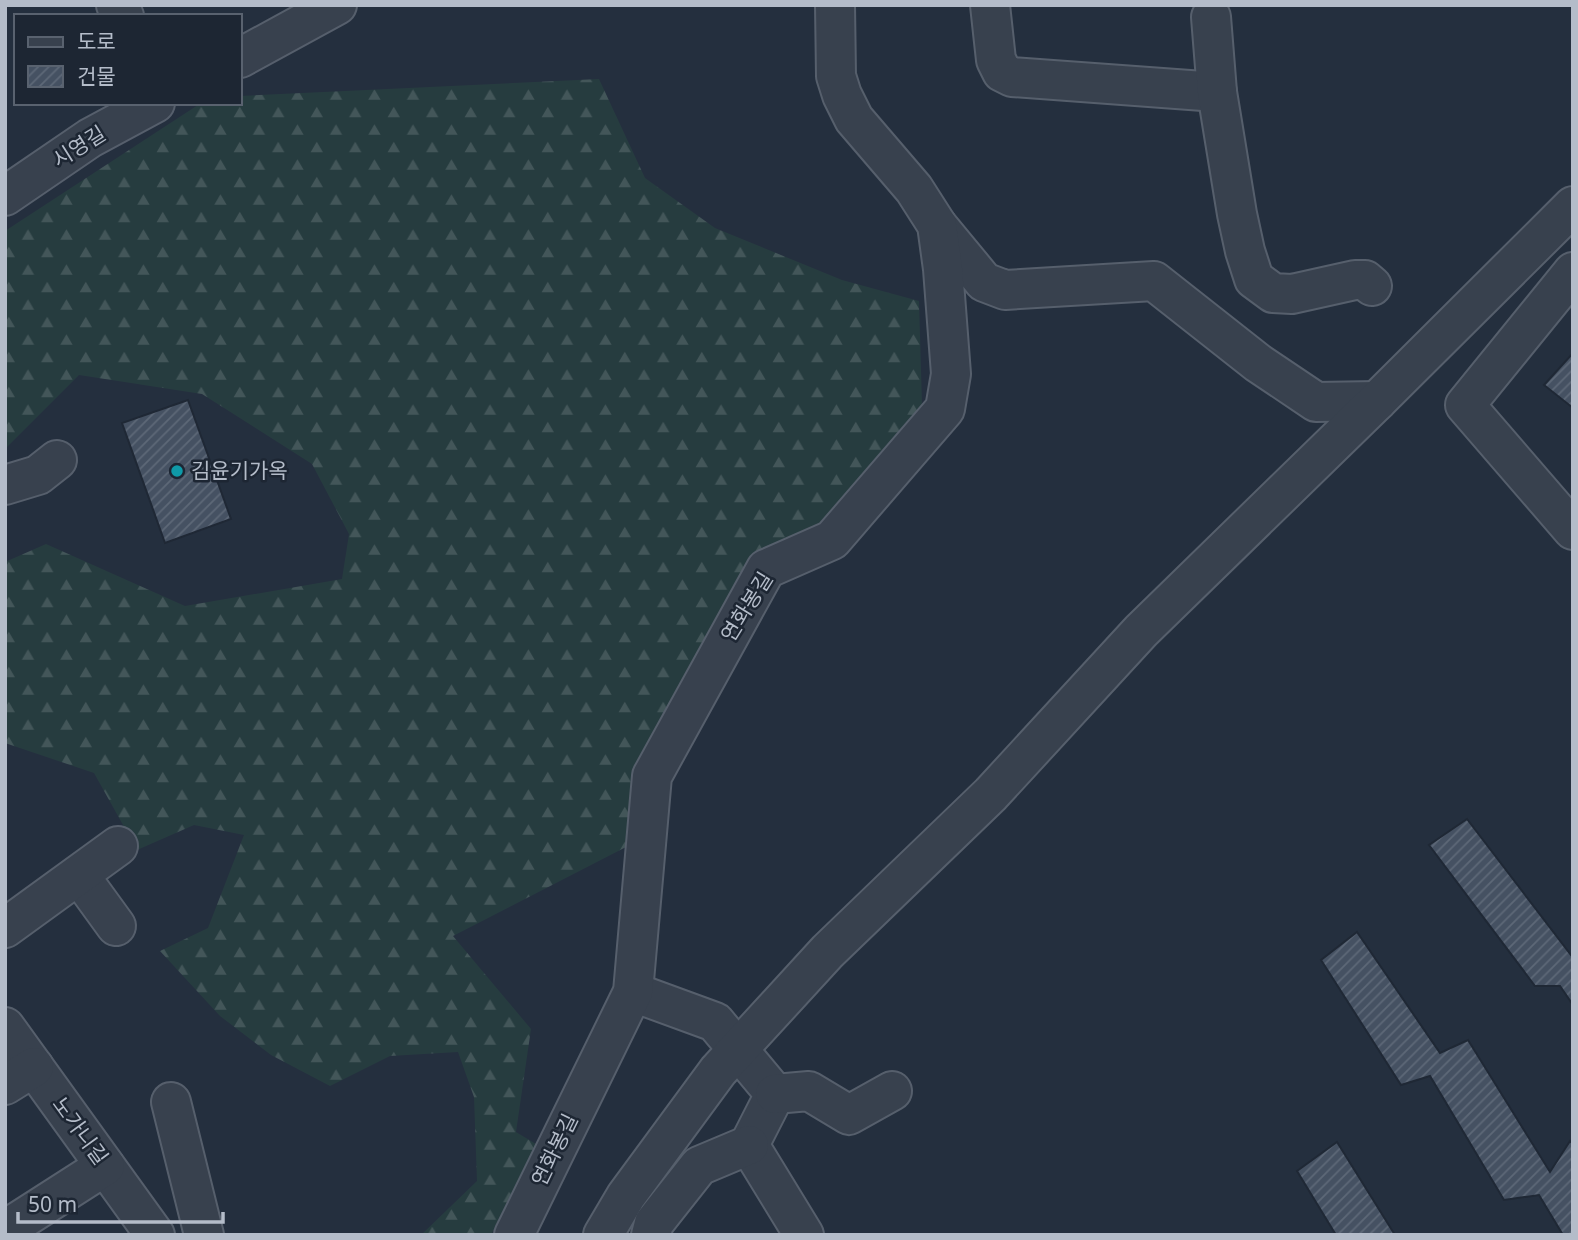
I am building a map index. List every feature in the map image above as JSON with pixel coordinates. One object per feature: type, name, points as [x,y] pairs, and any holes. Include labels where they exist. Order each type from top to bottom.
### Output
[{"type":"street","points":[[242,57],[337,5]]},
{"type":"street","name":"연화봉길","points":[[514,1235],[633,992],[652,776],[766,569],[832,541],[945,409],[951,374],[937,225],[914,189],[854,119],[842,95],[836,76],[835,5]]},
{"type":"street","points":[[990,5],[996,60],[1002,72],[1012,77],[1217,92]]},
{"type":"street","points":[[1211,17],[1217,92],[1237,214],[1254,279],[1273,293],[1292,295],[1355,280],[1365,280],[1373,286]]},
{"type":"street","name":"시영길","points":[[5,196],[90,138],[151,105]]},
{"type":"street","points":[[603,1235],[626,1196],[718,1071],[828,951],[990,794],[1141,631],[1573,206]]},
{"type":"street","points":[[937,225],[984,282],[1005,290],[1154,281],[1258,363],[1316,402],[1377,401]]},
{"type":"street","points":[[1573,272],[1465,405],[1573,530]]},
{"type":"street","points":[[5,485],[38,475],[57,460]]},
{"type":"street","points":[[5,928],[118,846]]},
{"type":"street","points":[[79,875],[116,926]]},
{"type":"street","points":[[633,992],[715,1022],[775,1094]]},
{"type":"street","name":"노가니길","points":[[5,1027],[20,1076],[105,1166],[155,1235]]},
{"type":"street","points":[[775,1094],[809,1091],[849,1115],[891,1091]]},
{"type":"street","points":[[652,1235],[654,1223],[699,1166],[748,1145],[775,1094]]},
{"type":"street","points":[[171,1102],[204,1235]]},
{"type":"street","points":[[748,1145],[804,1235]]},
{"type":"street","points":[[5,1230],[105,1166]]},
{"type":"green space","points":[[599,79],[645,178],[715,228],[842,280],[919,301],[922,405],[826,523],[751,557],[636,773],[628,846],[453,936],[531,1029],[516,1132],[536,1144],[491,1235],[421,1235],[477,1181],[474,1097],[458,1052],[390,1056],[330,1086],[271,1055],[220,1016],[160,951],[208,928],[244,835],[194,825],[137,850],[94,773],[5,743],[5,562],[46,544],[185,606],[342,579],[349,534],[312,464],[202,394],[79,375],[5,449],[5,231],[198,105],[242,105],[242,96]]},
{"type":"building","points":[[1573,353],[1573,408],[1544,385]]},
{"type":"building","name":"김윤기가옥","points":[[188,400],[231,519],[165,543],[122,423]]},
{"type":"building","points":[[1467,819],[1571,955],[1573,952],[1573,1005],[1560,986],[1535,986],[1429,845]]},
{"type":"building","points":[[1357,932],[1440,1053],[1468,1040],[1550,1172],[1570,1141],[1573,1144],[1573,1235],[1563,1235],[1539,1195],[1504,1200],[1430,1076],[1401,1085],[1321,960]]},
{"type":"building","points":[[1337,1142],[1395,1235],[1336,1235],[1297,1171]]},
{"type":"place","name":"김윤기가옥","points":[[177,471]]}]
